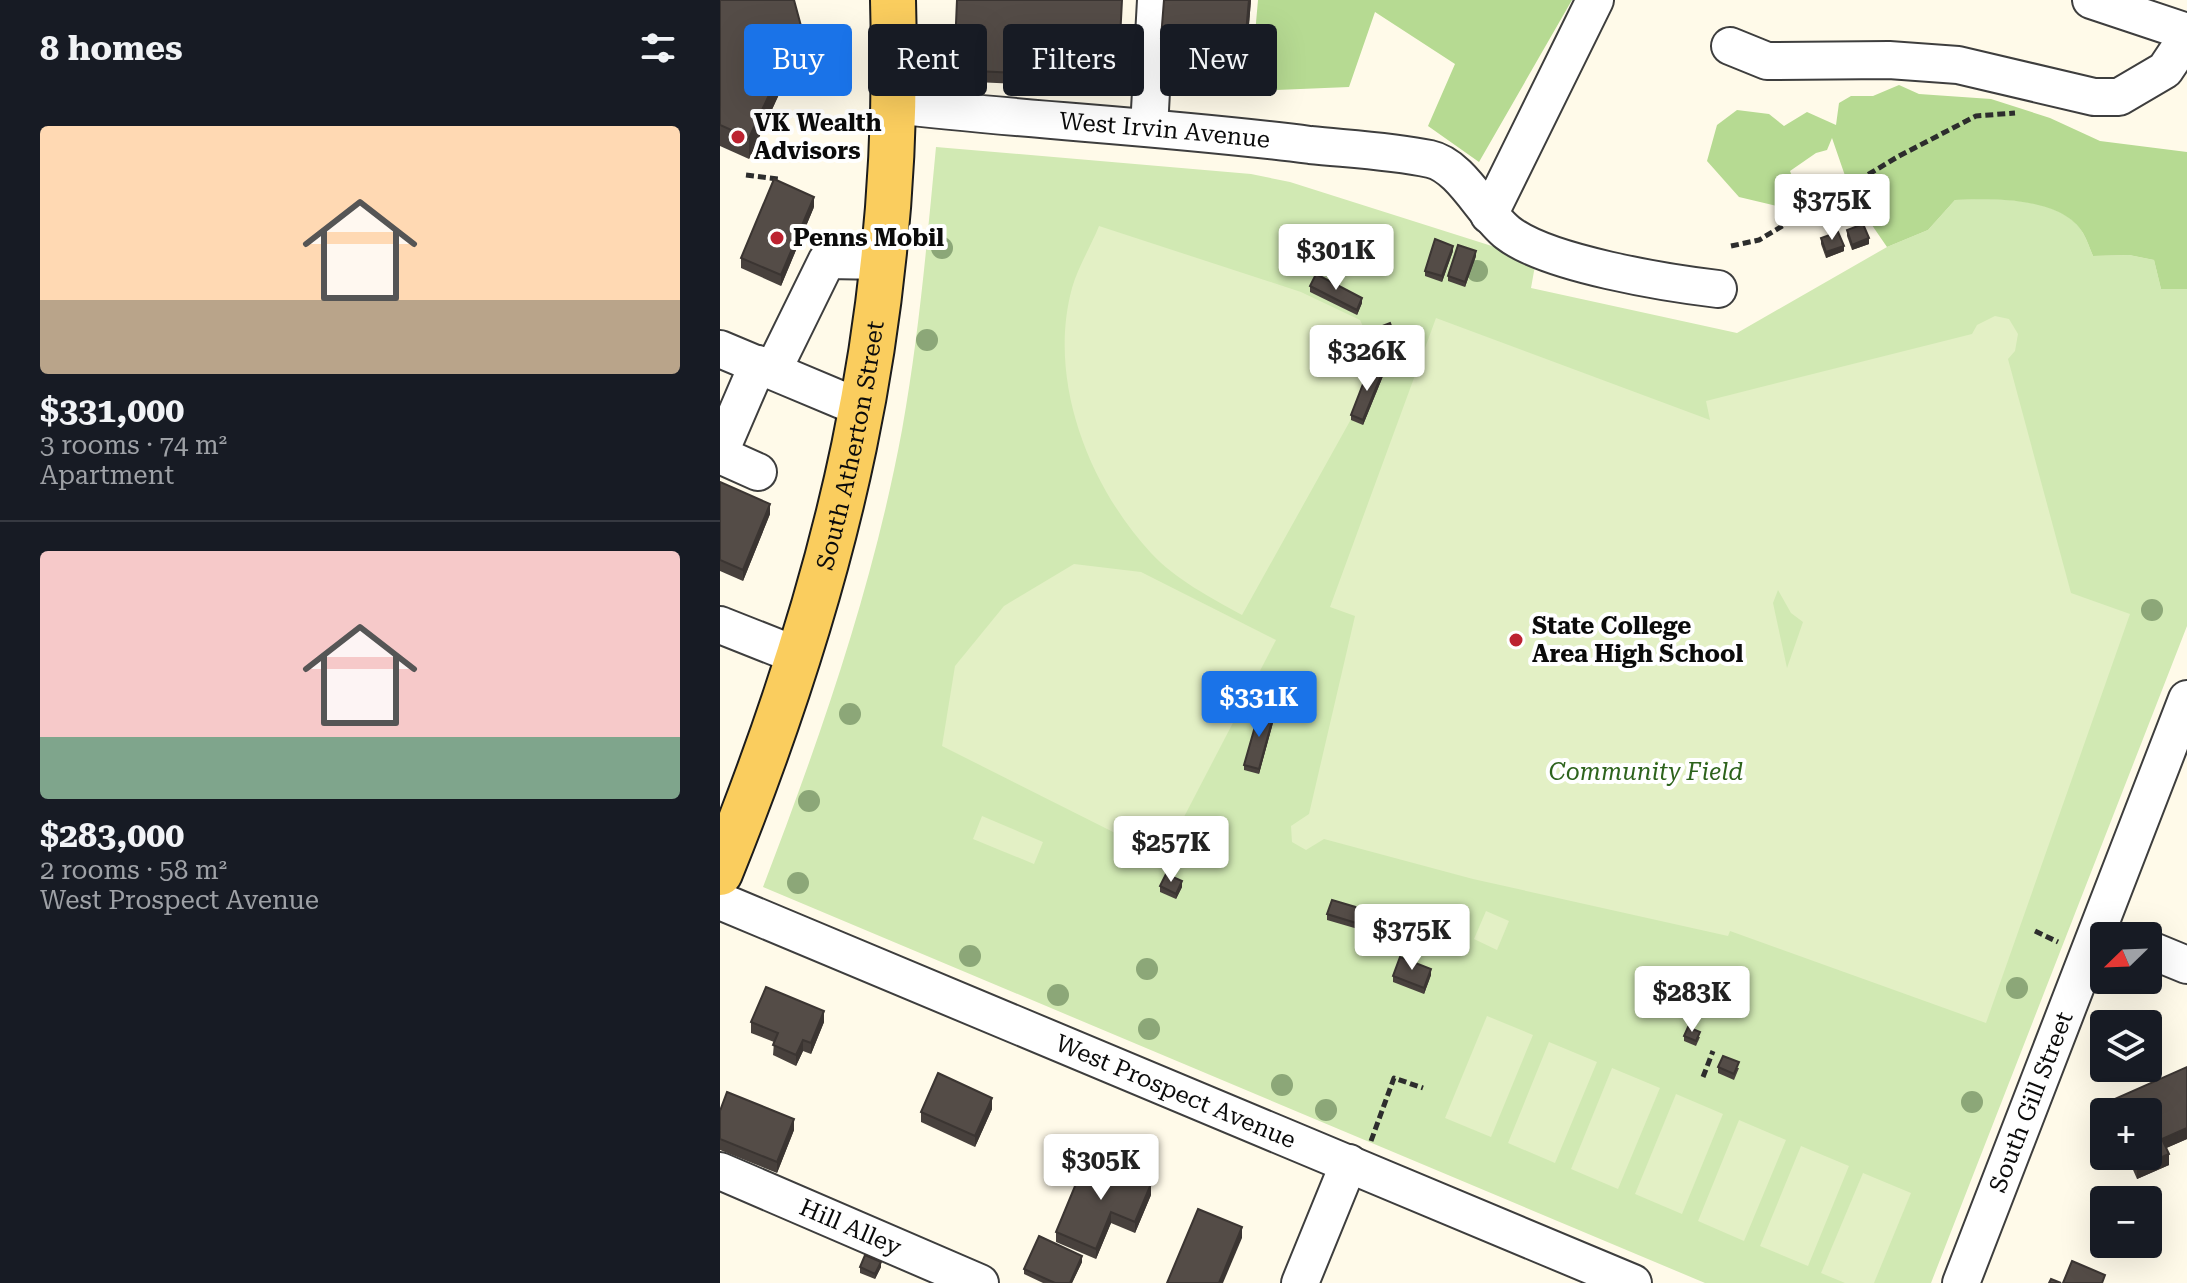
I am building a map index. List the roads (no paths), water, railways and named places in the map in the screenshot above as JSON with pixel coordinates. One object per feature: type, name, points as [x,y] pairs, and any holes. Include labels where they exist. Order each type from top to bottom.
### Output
[{"type":"main road","name":"South Atherton Street","points":[[720,873],[769,750],[801,657],[830,555],[863,409],[886,261],[894,105],[893,0]]},
{"type":"street","points":[[1149,128],[1156,0]]},
{"type":"street","points":[[1595,0],[1489,215],[1510,234],[1534,247],[1659,280],[1718,289]]},
{"type":"street","points":[[1730,46],[1767,61],[1889,60],[1958,65],[2094,97],[2119,97],[2165,70],[2187,34],[2091,0]]},
{"type":"street","name":"West Irvin Avenue","points":[[894,105],[1149,128],[1434,160],[1466,184],[1489,215]]},
{"type":"street","points":[[758,472],[720,453],[827,260],[886,261]]},
{"type":"street","points":[[720,349],[863,409]]},
{"type":"street","points":[[720,625],[801,657]]},
{"type":"street","name":"South Gill Street","points":[[2111,922],[2187,699]]},
{"type":"street","name":"West Prospect Avenue","points":[[720,901],[1633,1283]]},
{"type":"street","points":[[2162,955],[2187,965]]},
{"type":"street","name":"South Gill Street","points":[[1961,1283],[2090,975]]},
{"type":"street","points":[[1300,1283],[1355,1165]]},
{"type":"street","name":"Hill Alley","points":[[720,1171],[980,1283]]},
{"type":"place","name":"VK Wealth Advisors","points":[[738,137]]},
{"type":"place","name":"Penns Mobil","points":[[777,238]]},
{"type":"place","name":"State College Area High School","points":[[1516,640]]},
{"type":"park label","name":"Community Field","points":[[1646,772]]}]
